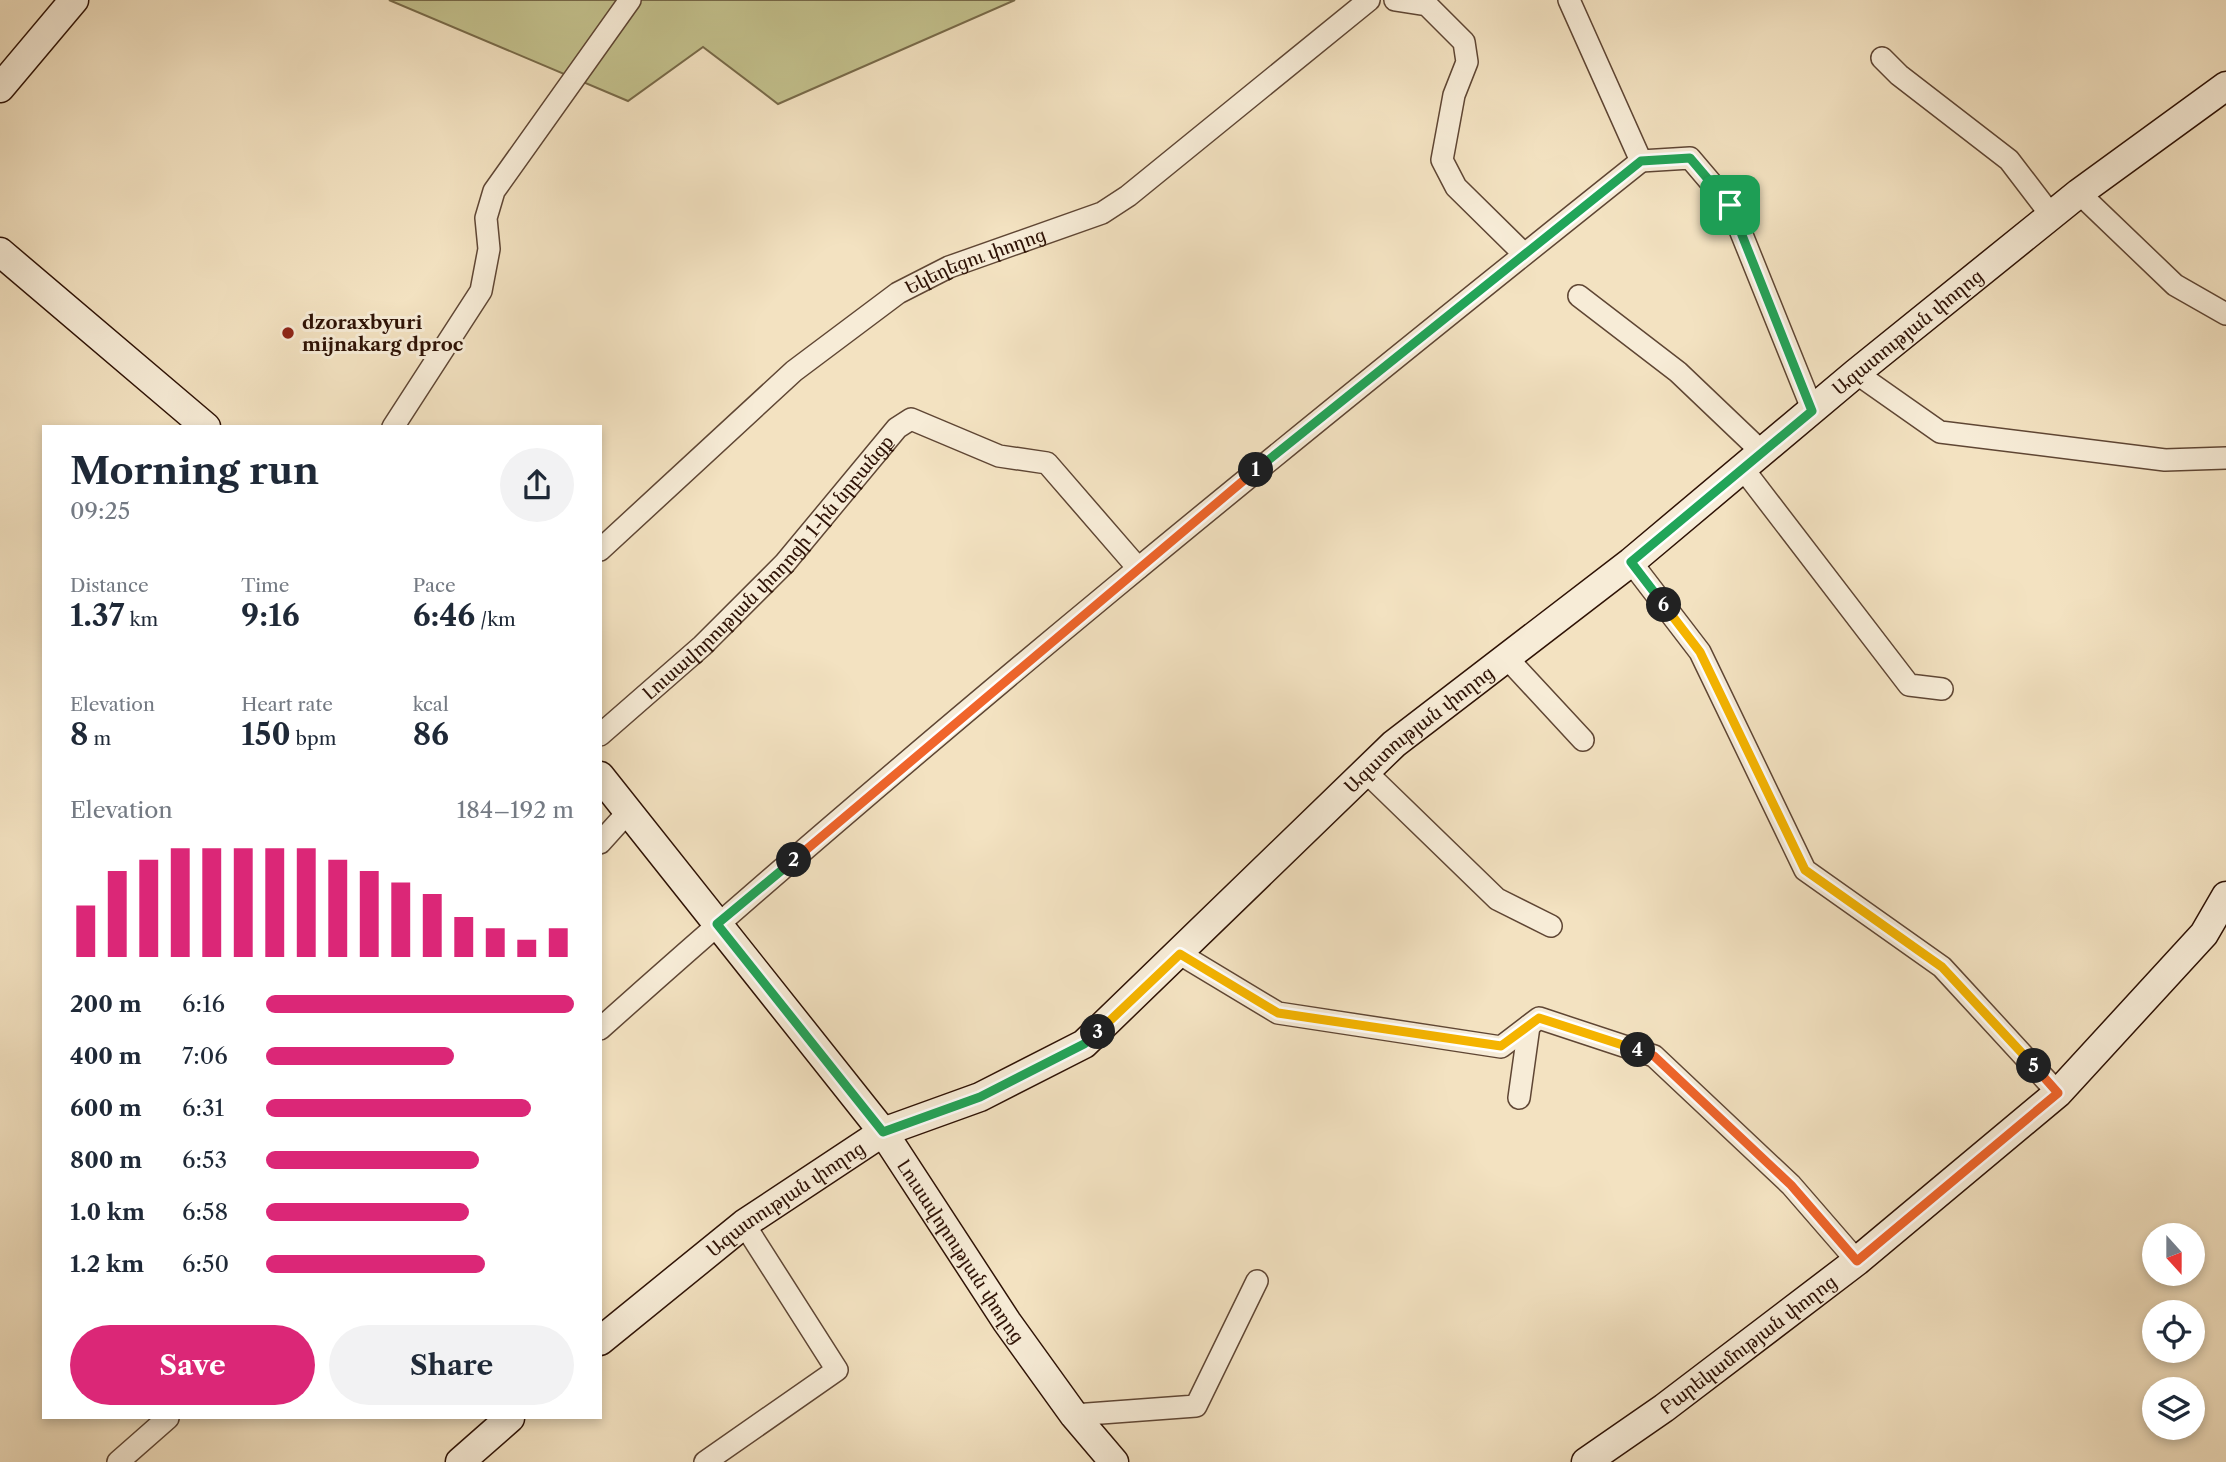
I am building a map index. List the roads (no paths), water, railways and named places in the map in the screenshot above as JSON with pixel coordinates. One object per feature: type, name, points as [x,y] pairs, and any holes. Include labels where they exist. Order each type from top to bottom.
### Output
[{"type":"street","points":[[0,88],[75,0]]},
{"type":"street","points":[[394,425],[481,291],[489,249],[486,218],[495,191],[630,0]]},
{"type":"street","name":"Եկեղեցու փողոց","points":[[602,548],[794,371],[898,293],[949,267],[1102,214],[1128,196],[1369,0]]},
{"type":"street","points":[[1395,0],[1427,5],[1464,42],[1467,62],[1454,95],[1442,160],[1456,187],[1524,254]]},
{"type":"street","points":[[1569,0],[1641,161]]},
{"type":"street","points":[[1882,58],[1899,75],[2009,160],[2051,215]]},
{"type":"street","name":"Ազատության փողոց","points":[[602,1339],[744,1224],[883,1132],[980,1097],[1084,1044],[1394,744],[1631,562],[1754,462],[1856,373],[2051,215],[2226,86]]},
{"type":"street","points":[[602,1027],[717,924],[1250,475],[1641,161],[1690,158],[1730,205],[1812,411]]},
{"type":"street","points":[[2079,193],[2175,285],[2226,314]]},
{"type":"street","points":[[0,252],[204,425]]},
{"type":"street","points":[[1579,296],[1678,372],[1754,462],[1909,685],[1942,689]]},
{"type":"street","points":[[1856,373],[1940,432],[2165,460],[2226,458]]},
{"type":"street","name":"Լուսավորության փողոցի 1-ին նրբանցք","points":[[602,732],[702,646],[785,563],[897,428],[911,419],[999,456],[1047,463],[1139,568]]},
{"type":"street","points":[[1631,562],[1700,652],[1805,870],[1942,967],[2058,1093]]},
{"type":"street","points":[[1507,658],[1583,740]]},
{"type":"street","points":[[1366,772],[1497,899],[1551,926]]},
{"type":"street","name":"Լուսավորության փողոց","points":[[602,779],[883,1132],[1007,1322],[1074,1415],[1114,1462]]},
{"type":"street","points":[[602,841],[628,812]]},
{"type":"street","name":"Բարեկամության փողոց","points":[[1586,1462],[1664,1408],[1857,1261],[2058,1093],[2204,934],[2226,896]]},
{"type":"street","points":[[1180,954],[1278,1013],[1501,1046],[1539,1018],[1654,1056],[1791,1185],[1857,1261]]},
{"type":"street","points":[[1520,1098],[1529,1026]]},
{"type":"street","points":[[705,1462],[837,1370],[744,1224]]},
{"type":"street","points":[[1074,1415],[1196,1406],[1256,1281]]},
{"type":"street","points":[[118,1462],[167,1419]]},
{"type":"street","points":[[460,1462],[509,1419]]},
{"type":"place","name":"dzoraxbyuri mijnakarg dproc","points":[[288,333]]}]
